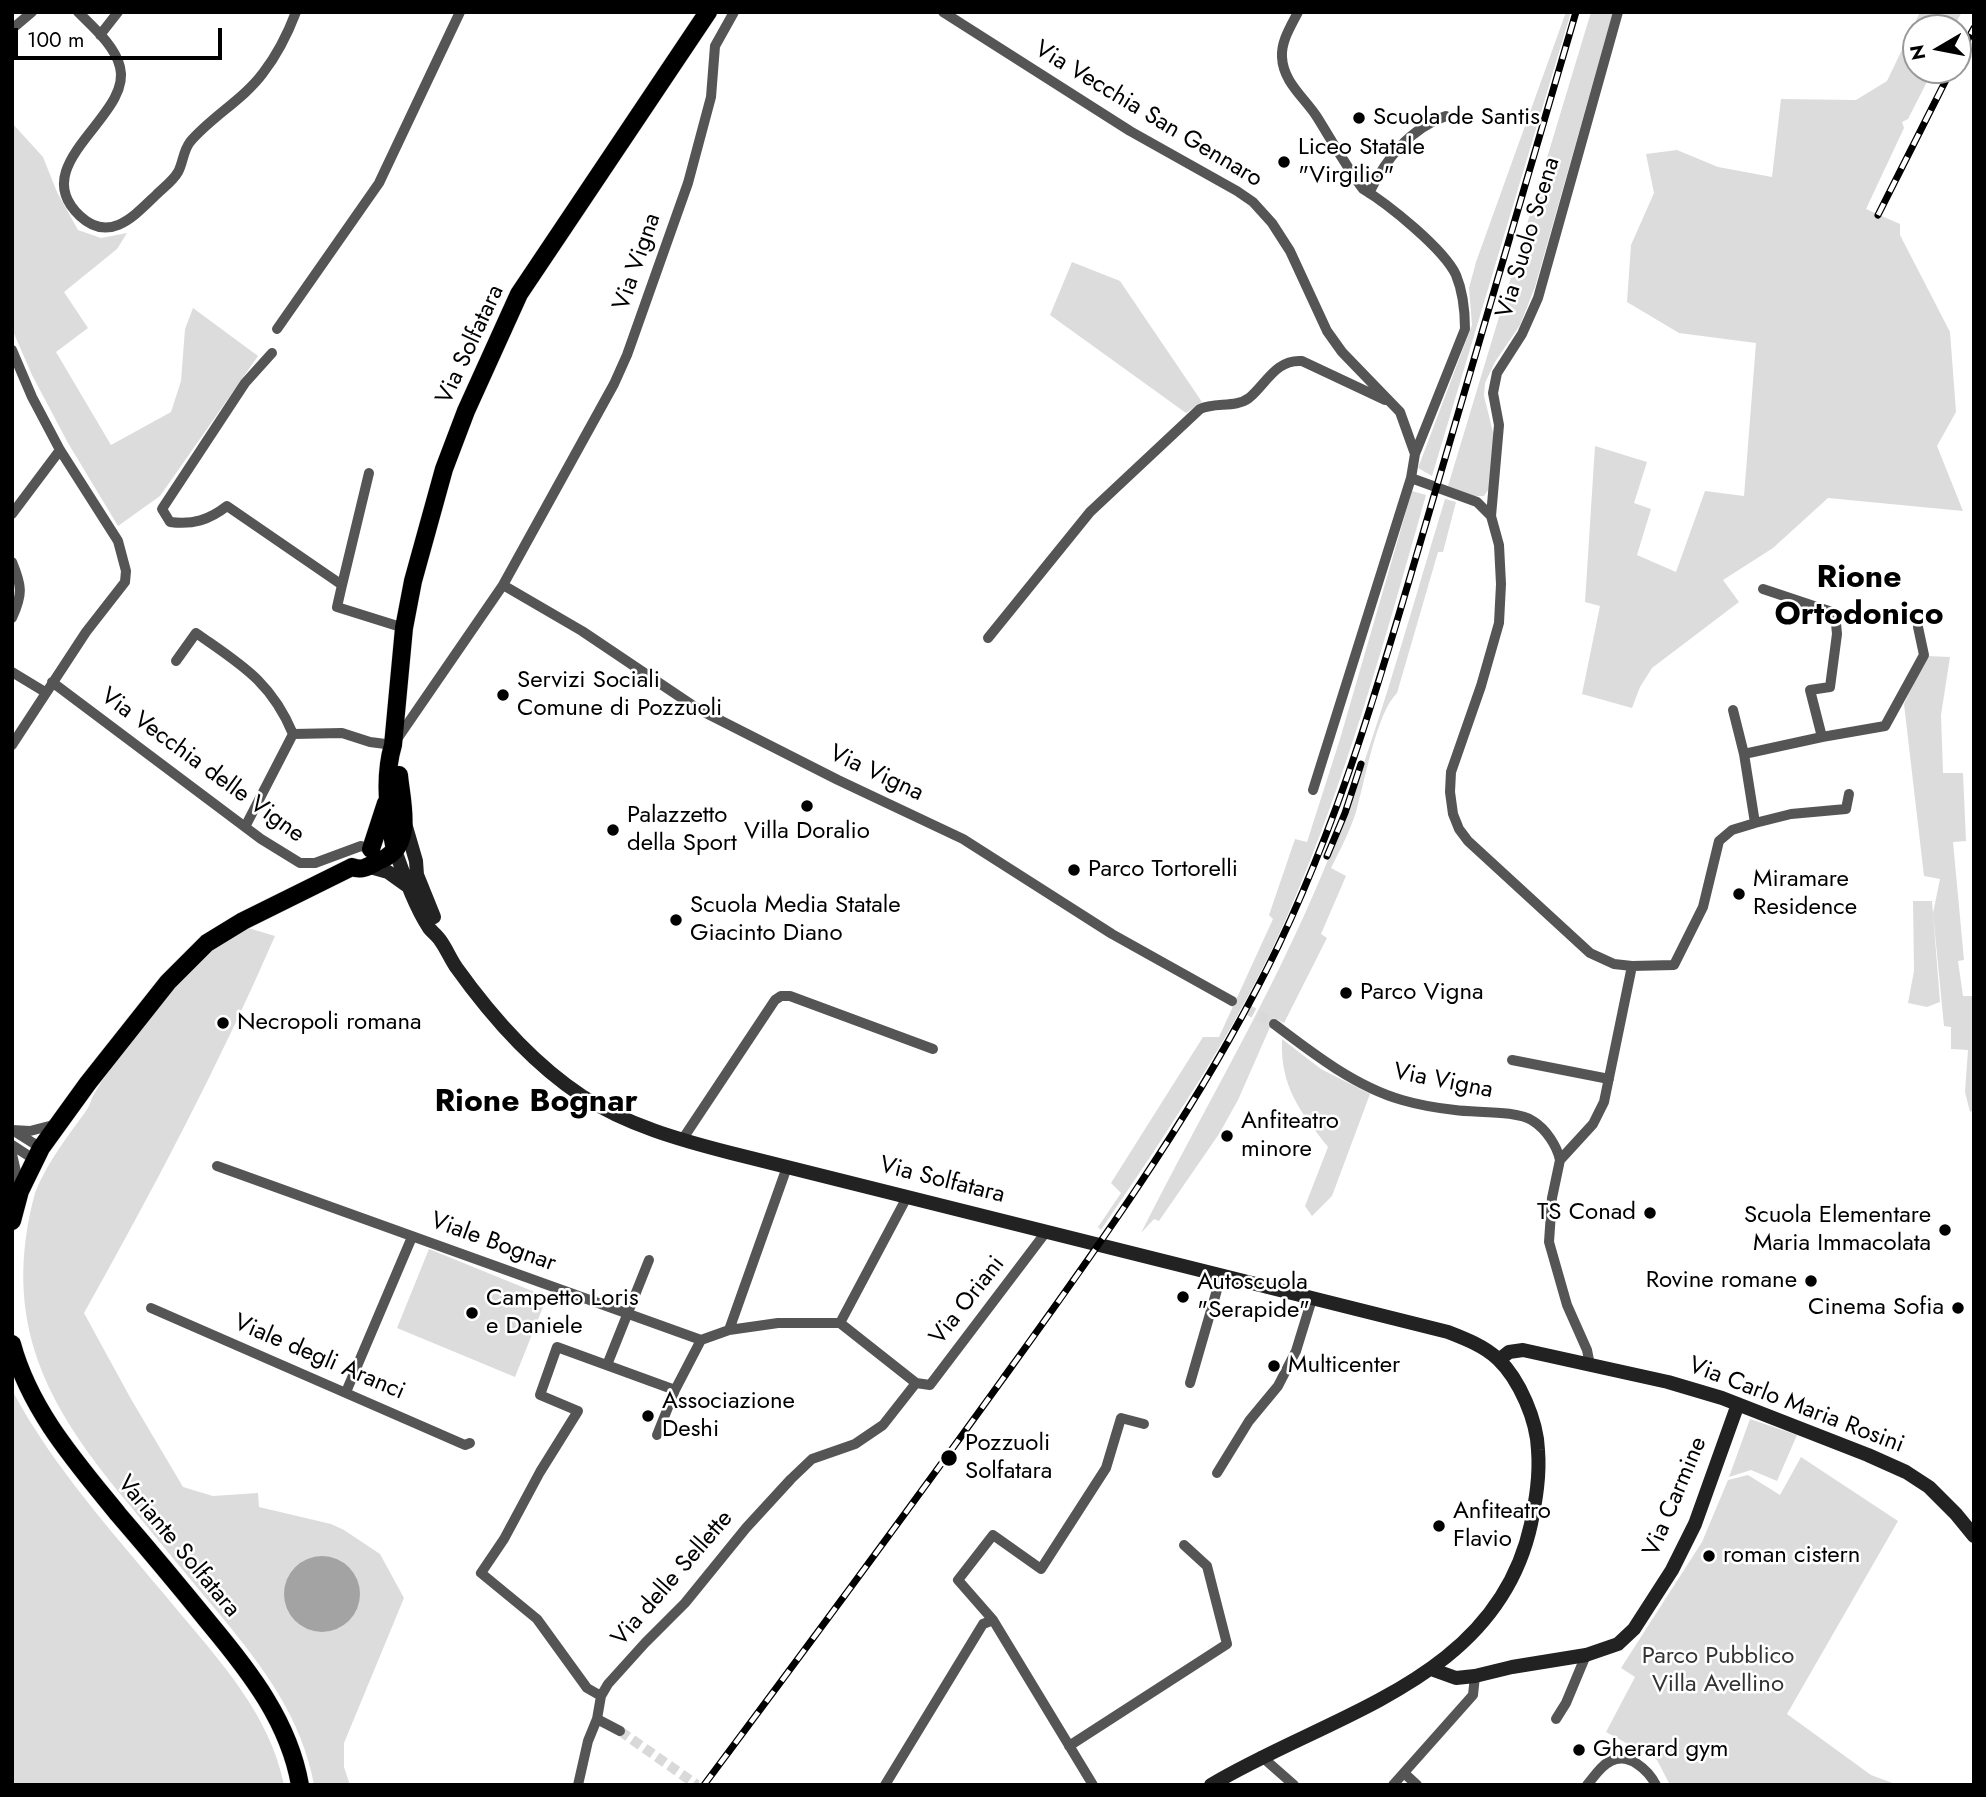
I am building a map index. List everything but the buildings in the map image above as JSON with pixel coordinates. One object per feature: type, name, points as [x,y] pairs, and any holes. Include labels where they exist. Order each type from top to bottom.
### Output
[{"type":"main road","name":"Via Solfatara","points":[[708,12],[519,294],[466,411],[444,469],[424,536],[404,628],[393,745],[389,759],[388,798],[395,850],[438,926],[439,939],[473,990],[519,1045],[553,1074],[600,1106],[625,1119],[682,1140],[1448,1332],[1476,1343],[1499,1360]]},
{"type":"main road","name":"Via Solfatara","points":[[393,745],[397,758],[403,818],[409,831],[413,881]]},
{"type":"main road","points":[[371,858],[388,798]]},
{"type":"main road","points":[[12,1221],[20,1191],[38,1154],[57,1124],[168,982],[207,943],[243,921],[352,867],[355,861],[371,858],[387,845],[395,850],[402,834],[403,818]]},
{"type":"main road","points":[[371,858],[395,876],[413,881]]},
{"type":"main road","name":"Variante Solfatara","points":[[12,1343],[29,1391],[67,1450],[238,1657],[274,1710],[287,1738],[300,1785]]},
{"type":"main road","name":"Via Carlo Maria Rosini","points":[[1499,1360],[1509,1352],[1523,1350],[1668,1382],[1738,1404],[1906,1472],[1929,1487],[1974,1536]]},
{"type":"main road","points":[[1211,1785],[1261,1756],[1377,1701],[1431,1670],[1459,1647],[1499,1602],[1516,1573],[1526,1548],[1539,1474],[1538,1438],[1528,1407],[1499,1360]]},
{"type":"main road","name":"Via Carmine","points":[[1431,1670],[1456,1678],[1475,1676],[1586,1655],[1618,1644],[1634,1629],[1672,1570],[1695,1524],[1738,1404]]},
{"type":"street","points":[[12,29],[32,12]]},
{"type":"street","points":[[78,12],[100,34],[120,67],[121,85],[114,102],[76,149],[68,165],[65,184],[68,200],[79,215],[88,222],[113,227],[125,224],[174,177],[189,144],[262,74],[289,30],[296,12]]},
{"type":"street","points":[[100,34],[118,12]]},
{"type":"street","points":[[277,329],[379,183],[460,12]]},
{"type":"street","name":"Via Vigna","points":[[393,745],[503,585],[544,507],[587,436],[627,355],[688,183],[710,97],[715,46],[734,12]]},
{"type":"street","name":"Via Vecchia San Gennaro","points":[[943,12],[1130,131],[1253,202],[1272,223],[1290,251],[1327,331],[1342,352],[1401,412],[1415,454]]},
{"type":"street","points":[[1298,12],[1285,39],[1282,55],[1284,70],[1363,189],[1425,237],[1455,273],[1461,291],[1465,329],[1415,454],[1411,478],[1313,790]]},
{"type":"street","name":"Via Suolo Scena","points":[[1491,516],[1499,425],[1493,393],[1497,373],[1522,334],[1538,298],[1618,12]]},
{"type":"street","points":[[1369,193],[1395,149],[1446,116]]},
{"type":"street","points":[[12,350],[32,397],[60,450],[118,541],[126,571],[124,582],[86,632],[12,745]]},
{"type":"street","points":[[272,353],[245,383],[162,509],[170,522],[187,524],[212,517],[227,506],[342,585]]},
{"type":"street","points":[[988,638],[1090,512],[1200,409],[1247,399],[1280,366],[1291,360],[1302,361],[1391,402]]},
{"type":"street","points":[[12,514],[60,450]]},
{"type":"street","points":[[369,473],[337,607],[404,628]]},
{"type":"street","points":[[1411,478],[1477,502],[1491,516],[1499,545],[1499,622],[1481,686],[1451,772],[1453,814],[1468,841],[1590,953],[1614,964],[1674,965],[1703,907],[1719,841],[1732,830],[1755,823],[1791,814],[1846,809],[1849,794]]},
{"type":"street","points":[[12,562],[22,585],[19,604],[12,618]]},
{"type":"street","name":"Via Vigna","points":[[503,585],[582,631],[698,709],[963,839],[1112,934],[1232,1001]]},
{"type":"street","points":[[1763,589],[1835,613],[1837,634],[1830,687],[1810,690],[1822,737]]},
{"type":"street","points":[[1744,754],[1885,726],[1924,655],[1918,626]]},
{"type":"street","points":[[176,661],[195,633],[251,672],[285,714],[293,734],[245,827]]},
{"type":"street","points":[[12,672],[45,692]]},
{"type":"street","name":"Via Vecchia delle Vigne","points":[[52,682],[245,827],[291,858],[307,865],[360,846],[371,858]]},
{"type":"street","points":[[1733,710],[1744,754],[1755,823]]},
{"type":"street","points":[[293,734],[342,733],[370,742],[393,745]]},
{"type":"street","points":[[1590,1365],[1587,1350],[1567,1305],[1549,1242],[1552,1198],[1560,1160],[1593,1124],[1604,1102],[1632,966]]},
{"type":"street","points":[[682,1140],[775,1000],[781,996],[790,996],[933,1049]]},
{"type":"street","name":"Via Vigna","points":[[1274,1024],[1317,1057],[1382,1093],[1402,1100],[1455,1110],[1514,1115],[1533,1120],[1557,1147],[1560,1160]]},
{"type":"street","points":[[1512,1060],[1609,1079]]},
{"type":"street","points":[[13,1131],[30,1131],[57,1124]]},
{"type":"street","points":[[13,1131],[38,1154]]},
{"type":"street","points":[[12,1144],[38,1154]]},
{"type":"street","points":[[12,1154],[20,1191]]},
{"type":"street","name":"Viale Bognar","points":[[217,1166],[701,1340]]},
{"type":"street","points":[[729,1330],[787,1167]]},
{"type":"street","points":[[840,1323],[907,1198]]},
{"type":"street","name":"Via Oriani","points":[[916,1383],[930,1385],[1046,1232]]},
{"type":"street","points":[[345,1392],[412,1237]]},
{"type":"street","points":[[607,1365],[649,1260]]},
{"type":"street","points":[[1190,1383],[1221,1276]]},
{"type":"street","points":[[1217,1473],[1249,1421],[1278,1386],[1296,1351],[1312,1299]]},
{"type":"street","name":"Viale degli Aranci","points":[[151,1308],[465,1445],[470,1443]]},
{"type":"street","points":[[657,1435],[675,1390],[701,1340],[729,1330],[778,1323],[840,1323],[916,1383]]},
{"type":"street","points":[[601,1696],[587,1688],[537,1619],[481,1573],[504,1539],[540,1472],[578,1411],[540,1395],[557,1347],[675,1390]]},
{"type":"street","name":"Via delle Sellette","points":[[578,1785],[601,1696],[608,1684],[685,1603],[746,1528],[791,1479],[812,1459],[855,1444],[883,1426],[916,1383]]},
{"type":"street","points":[[1093,1785],[993,1620],[958,1580],[993,1535],[1041,1569],[1106,1468],[1121,1418],[1144,1424]]},
{"type":"street","points":[[1069,1746],[1227,1644],[1216,1610],[1207,1566],[1184,1545]]},
{"type":"street","points":[[885,1785],[983,1624],[993,1620]]},
{"type":"street","points":[[1556,1719],[1566,1703],[1586,1655]]},
{"type":"street","points":[[1393,1785],[1473,1695],[1475,1676]]},
{"type":"street","points":[[597,1719],[620,1731]]},
{"type":"street","points":[[1261,1756],[1294,1785]]},
{"type":"street","points":[[1587,1785],[1613,1759],[1638,1764],[1656,1785]]},
{"type":"street","points":[[1404,1773],[1417,1785]]},
{"type":"green space","points":[[1566,12],[1571,12],[1432,476],[1418,468],[1472,325],[1469,288],[1476,262]]},
{"type":"green space","points":[[1591,12],[1613,12],[1535,287],[1520,325],[1495,362],[1485,383],[1484,396],[1494,436],[1489,489],[1484,496],[1475,496],[1448,486]]},
{"type":"green space","points":[[1920,12],[1962,12],[1961,14],[1919,14]]},
{"type":"green space","points":[[1902,50],[1902,84],[1926,84],[1908,119],[1902,122],[1904,128],[1866,209],[1900,224],[1900,235],[1950,332],[1956,412],[1937,446],[1963,511],[1828,498],[1773,548],[1723,580],[1739,602],[1652,668],[1640,687],[1632,708],[1582,694],[1600,606],[1585,602],[1595,446],[1647,462],[1634,503],[1651,509],[1637,555],[1676,572],[1705,491],[1744,496],[1756,343],[1679,333],[1627,302],[1631,245],[1654,193],[1646,154],[1677,150],[1718,167],[1772,177],[1781,99],[1856,100],[1887,81]]},
{"type":"green space","points":[[12,123],[43,157],[57,192],[78,230],[101,238],[127,233],[117,249],[64,292],[88,328],[56,352],[111,445],[171,412],[181,381],[185,329],[193,308],[258,356],[160,496],[118,526],[68,443],[32,375],[12,329]]},
{"type":"green space","points":[[1072,262],[1120,281],[1202,402],[1186,413],[1050,315]]},
{"type":"green space","points":[[1412,491],[1426,495],[1396,601],[1347,758],[1289,912],[1249,995],[1226,1035],[1178,1114],[1101,1230],[1098,1227],[1121,1193],[1111,1183],[1203,1037],[1219,1037],[1273,919],[1269,915],[1295,839],[1307,842]]},
{"type":"green space","points":[[1445,499],[1456,502],[1443,552],[1438,552],[1397,693],[1377,732],[1354,819],[1331,868],[1346,876],[1321,934],[1327,938],[1284,1023],[1274,1018],[1238,1100],[1219,1134],[1159,1221],[1154,1219],[1141,1233],[1259,1009],[1323,872],[1374,734]]},
{"type":"green space","points":[[1927,656],[1950,657],[1941,715],[1943,773],[1963,773],[1966,841],[1953,842],[1964,960],[1958,961],[1963,996],[1974,996],[1974,1110],[1970,1112],[1965,1092],[1968,1050],[1951,1049],[1951,1027],[1944,1026],[1933,913],[1940,879],[1924,876],[1904,704]]},
{"type":"green space","points":[[1913,901],[1932,901],[1940,1002],[1927,1007],[1908,1003],[1914,971]]},
{"type":"green space","points":[[245,927],[275,936],[184,1127],[84,1313],[183,1487],[213,1496],[258,1493],[259,1507],[331,1524],[380,1554],[404,1598],[344,1743],[344,1767],[350,1785],[314,1785],[300,1737],[266,1674],[150,1531],[74,1431],[38,1360],[28,1323],[23,1283],[26,1240],[35,1193],[59,1149],[132,1038],[175,985],[207,954]]},
{"type":"green space","points":[[1282,1039],[1321,1069],[1370,1094],[1332,1196],[1312,1216],[1305,1206],[1328,1147],[1301,1110],[1288,1085],[1282,1056]]},
{"type":"green space","name":"Campetto Loris e Daniele","points":[[429,1249],[547,1297],[515,1377],[397,1328]]},
{"type":"green space","points":[[12,1390],[67,1475],[241,1689],[267,1735],[284,1785],[12,1785]]},
{"type":"green space","points":[[1750,1419],[1797,1435],[1777,1481],[1751,1470],[1729,1477]]},
{"type":"green space","name":"Parco Pubblico Villa Avellino","points":[[1801,1457],[1898,1521],[1787,1714],[1871,1775],[1898,1785],[1670,1785],[1657,1760],[1606,1732],[1635,1677],[1621,1668],[1702,1542],[1728,1480],[1748,1475],[1780,1495]]},
{"type":"shaded area","points":[[330,1556],[343,1562],[354,1573],[360,1586],[358,1609],[343,1626],[330,1632],[314,1632],[301,1626],[286,1609],[284,1586],[290,1573],[307,1558]]},
{"type":"tunnel","points":[[1232,1001],[1274,1024]]},
{"type":"tunnel","points":[[620,1731],[697,1785]]},
{"type":"railway","points":[[704,1785],[928,1482],[1102,1239],[1197,1095],[1282,938],[1331,822],[1372,703],[1576,12]]},
{"type":"railway","points":[[1972,32],[1974,28]]},
{"type":"railway","points":[[1878,215],[1944,84]]},
{"type":"railway","points":[[1327,856],[1361,764]]},
{"type":"place","name":"Scuola de Santis","points":[[1359,118]]},
{"type":"place","name":"Liceo Statale \"Virgilio\"","points":[[1284,162]]},
{"type":"place","name":"Servizi Sociali Comune di Pozzuoli","points":[[503,695]]},
{"type":"place","name":"Villa Doralio","points":[[807,806]]},
{"type":"place","name":"Palazzetto della Sport","points":[[613,830]]},
{"type":"place","name":"Parco Tortorelli","points":[[1074,870]]},
{"type":"place","name":"Miramare Residence","points":[[1739,894]]},
{"type":"place","name":"Scuola Media Statale Giacinto Diano","points":[[676,920]]},
{"type":"place","name":"Parco Vigna","points":[[1346,993]]},
{"type":"place","name":"Necropoli romana","points":[[223,1023]]},
{"type":"place","name":"Anfiteatro minore","points":[[1227,1136]]},
{"type":"place","name":"TS Conad","points":[[1650,1213]]},
{"type":"place","name":"Scuola Elementare Maria Immacolata","points":[[1945,1230]]},
{"type":"place","name":"Rovine romane","points":[[1811,1281]]},
{"type":"place","name":"Autoscuola \"Serapide\"","points":[[1183,1297]]},
{"type":"place","name":"Cinema Sofia","points":[[1958,1308]]},
{"type":"place","name":"Campetto Loris e Daniele","points":[[472,1313]]},
{"type":"place","name":"Multicenter","points":[[1274,1366]]},
{"type":"place","name":"Associazione Deshi","points":[[648,1416]]},
{"type":"place","name":"Pozzuoli Solfatara","points":[[949,1458]]},
{"type":"place","name":"Anfiteatro Flavio","points":[[1439,1526]]},
{"type":"place","name":"roman cistern","points":[[1709,1556]]},
{"type":"place","name":"Gherard gym","points":[[1579,1750]]},
{"type":"district","name":"Rione Ortodonico","points":[[1859,598]]},
{"type":"district","name":"Rione Bognar","points":[[536,1103]]}]
